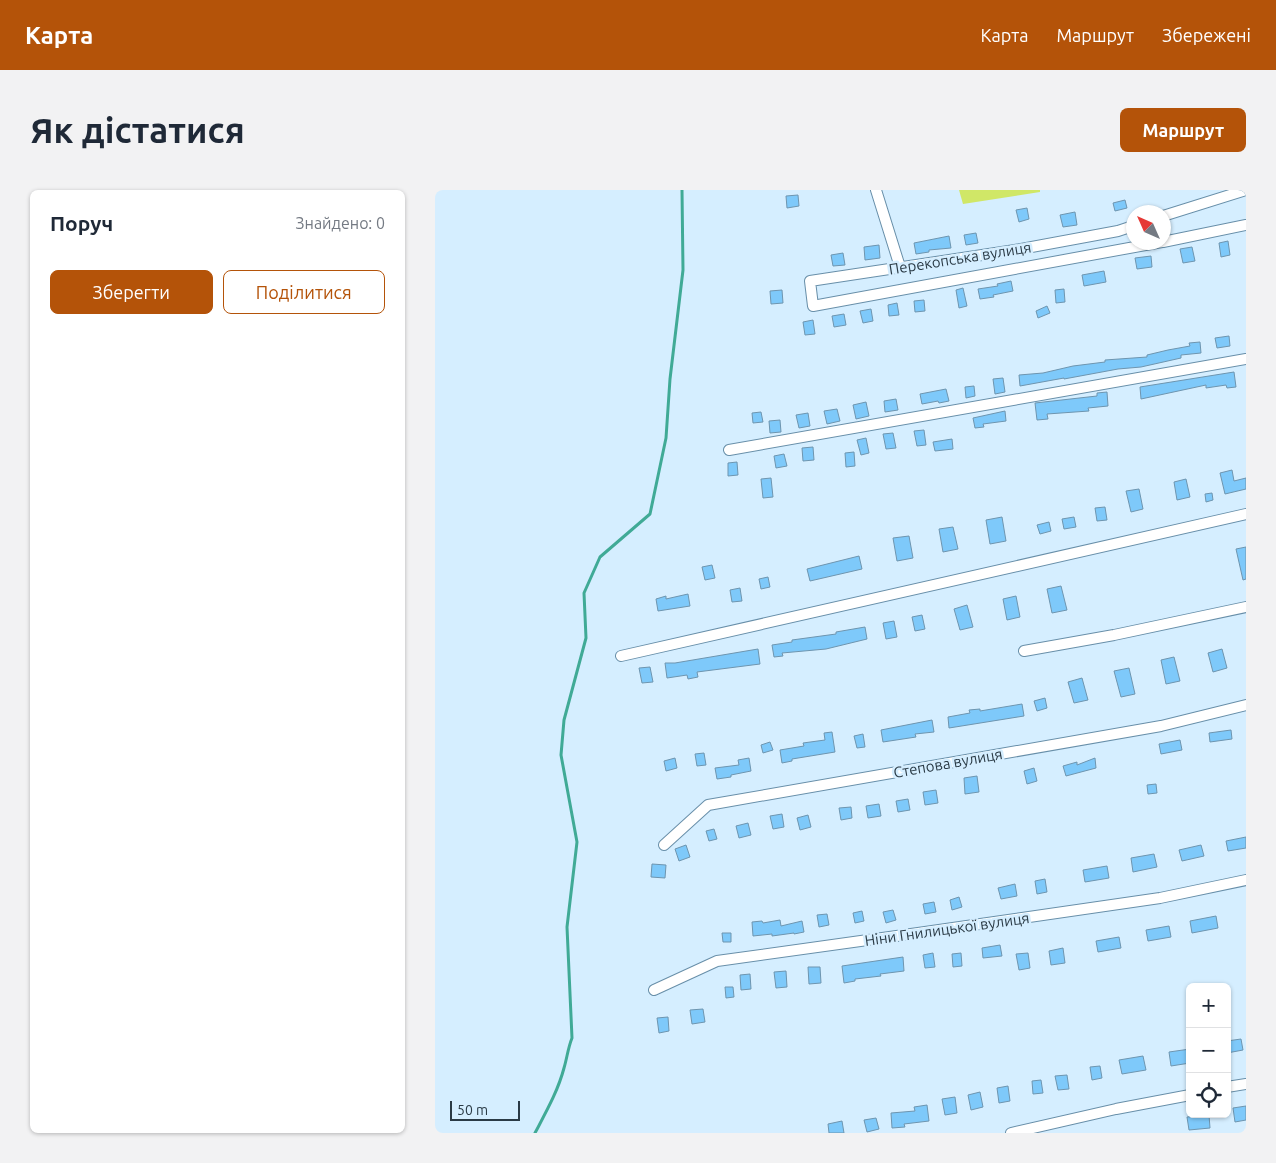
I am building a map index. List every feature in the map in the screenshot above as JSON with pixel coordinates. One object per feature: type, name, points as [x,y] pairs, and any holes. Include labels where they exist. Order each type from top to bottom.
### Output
[{"type":"street","points":[[876,190],[900,267]]},
{"type":"street","points":[[1171,213],[1246,190]]},
{"type":"street","points":[[1171,240],[1246,226]]},
{"type":"street","name":"Перекопська вулиця","points":[[1018,269],[813,306],[810,281],[1015,250],[1126,228]]},
{"type":"street","points":[[1015,250],[1018,269],[1126,249]]},
{"type":"street","points":[[729,450],[1246,359]]},
{"type":"street","points":[[621,656],[1246,514]]},
{"type":"street","points":[[1025,651],[1114,635],[1246,607]]},
{"type":"street","name":"Степова вулиця","points":[[664,845],[708,805],[1161,726],[1246,705]]},
{"type":"street","name":"Ніни Гнилицької вулиця","points":[[653,990],[717,960],[1150,899],[1246,880]]},
{"type":"street","points":[[1231,1086],[1246,1084]]},
{"type":"street","points":[[1011,1133],[1186,1096]]},
{"type":"green space","points":[[959,190],[1040,190],[1040,192],[963,204]]},
{"type":"building","points":[[798,195],[799,206],[787,208],[786,196]]},
{"type":"building","points":[[1125,200],[1126,208],[1115,211],[1113,203]]},
{"type":"building","points":[[1027,208],[1029,219],[1019,222],[1016,210]]},
{"type":"building","points":[[1075,212],[1077,225],[1063,227],[1060,215]]},
{"type":"building","points":[[976,233],[978,243],[966,245],[964,235]]},
{"type":"building","points":[[949,236],[951,248],[929,250],[929,252],[916,254],[914,243]]},
{"type":"building","points":[[1228,241],[1230,255],[1221,257],[1219,243]]},
{"type":"building","points":[[879,245],[880,258],[865,260],[864,247]]},
{"type":"building","points":[[1192,247],[1195,261],[1183,263],[1180,249]]},
{"type":"building","points":[[843,253],[845,265],[833,266],[831,255]]},
{"type":"building","points":[[1151,256],[1152,267],[1137,269],[1135,258]]},
{"type":"building","points":[[1104,271],[1106,282],[1084,286],[1082,275]]},
{"type":"building","points":[[1011,281],[1013,291],[980,299],[978,289],[998,286],[997,284]]},
{"type":"building","points":[[963,288],[967,306],[959,308],[956,290]]},
{"type":"building","points":[[1064,289],[1065,302],[1056,303],[1055,290]]},
{"type":"building","points":[[782,290],[783,303],[771,304],[770,291]]},
{"type":"building","points":[[924,300],[925,311],[915,312],[914,301]]},
{"type":"building","points":[[897,303],[899,315],[889,316],[888,305]]},
{"type":"building","points":[[1047,306],[1050,313],[1038,318],[1036,311]]},
{"type":"building","points":[[871,309],[873,321],[863,323],[860,311]]},
{"type":"building","points":[[844,314],[846,325],[834,327],[832,316]]},
{"type":"building","points":[[813,320],[815,334],[805,335],[803,322]]},
{"type":"building","points":[[1229,336],[1230,346],[1217,348],[1215,338]]},
{"type":"building","points":[[1200,342],[1201,353],[1181,355],[1181,358],[1141,367],[1118,369],[1020,386],[1019,375],[1043,373],[1073,366],[1105,362],[1105,360],[1147,357],[1147,355],[1190,346],[1189,343]]},
{"type":"building","points":[[1234,372],[1236,387],[1227,388],[1226,385],[1206,388],[1206,385],[1141,399],[1140,387]]},
{"type":"building","points":[[1003,378],[1005,392],[995,394],[993,379]]},
{"type":"building","points":[[974,386],[975,396],[966,398],[965,387]]},
{"type":"building","points":[[946,389],[949,401],[922,404],[920,394]]},
{"type":"building","points":[[1107,392],[1108,406],[1088,408],[1089,411],[1047,414],[1048,419],[1037,420],[1035,403],[1097,396],[1097,393]]},
{"type":"building","points":[[896,399],[898,410],[885,412],[884,401]]},
{"type":"building","points":[[866,402],[869,416],[856,419],[853,405]]},
{"type":"building","points":[[837,409],[840,421],[827,424],[824,411]]},
{"type":"building","points":[[1005,411],[1006,421],[983,424],[984,427],[975,428],[973,418]]},
{"type":"building","points":[[761,412],[763,422],[753,423],[752,413]]},
{"type":"building","points":[[808,413],[810,426],[799,428],[796,415]]},
{"type":"building","points":[[780,420],[781,432],[770,433],[769,421]]},
{"type":"building","points":[[924,430],[926,445],[917,446],[914,431]]},
{"type":"building","points":[[893,433],[896,448],[886,449],[883,434]]},
{"type":"building","points":[[866,438],[869,453],[861,455],[857,440]]},
{"type":"building","points":[[952,439],[953,449],[935,451],[933,442]]},
{"type":"building","points":[[813,447],[814,460],[803,461],[802,448]]},
{"type":"building","points":[[854,452],[855,466],[846,467],[845,453]]},
{"type":"building","points":[[784,454],[787,466],[776,468],[774,456]]},
{"type":"building","points":[[737,462],[738,475],[728,476],[728,463]]},
{"type":"building","points":[[1232,470],[1234,481],[1246,478],[1246,489],[1225,494],[1220,473]]},
{"type":"building","points":[[771,478],[773,497],[763,498],[761,479]]},
{"type":"building","points":[[1186,479],[1190,497],[1177,500],[1174,482]]},
{"type":"building","points":[[1139,489],[1143,509],[1131,512],[1126,491]]},
{"type":"building","points":[[1212,493],[1213,500],[1206,502],[1205,494]]},
{"type":"building","points":[[1105,507],[1107,520],[1097,521],[1095,508]]},
{"type":"building","points":[[1002,517],[1006,541],[990,544],[986,520]]},
{"type":"building","points":[[1074,517],[1076,527],[1064,529],[1062,519]]},
{"type":"building","points":[[1049,522],[1051,531],[1040,534],[1037,525]]},
{"type":"building","points":[[953,527],[958,549],[943,552],[939,529]]},
{"type":"building","points":[[909,536],[913,558],[897,561],[893,538]]},
{"type":"building","points":[[1246,547],[1246,579],[1243,580],[1236,549]]},
{"type":"building","points":[[859,556],[862,569],[810,581],[807,569]]},
{"type":"building","points":[[712,565],[715,578],[705,580],[702,567]]},
{"type":"building","points":[[768,577],[770,587],[761,589],[759,579]]},
{"type":"building","points":[[1061,586],[1067,610],[1052,613],[1047,589]]},
{"type":"building","points":[[740,588],[742,601],[732,602],[730,590]]},
{"type":"building","points":[[688,594],[690,606],[658,611],[656,599],[666,596],[666,599]]},
{"type":"building","points":[[1016,596],[1020,617],[1007,620],[1003,599]]},
{"type":"building","points":[[967,605],[973,627],[960,630],[954,609]]},
{"type":"building","points":[[922,615],[925,629],[915,631],[912,617]]},
{"type":"building","points":[[894,621],[897,637],[886,639],[883,623]]},
{"type":"building","points":[[865,627],[867,639],[826,649],[782,653],[783,656],[774,657],[772,645]]},
{"type":"building","points":[[758,649],[760,664],[697,672],[698,677],[688,679],[687,675],[667,678],[665,663]]},
{"type":"building","points":[[1222,649],[1227,668],[1213,672],[1208,653]]},
{"type":"building","points":[[1174,657],[1180,681],[1166,684],[1161,660]]},
{"type":"building","points":[[650,667],[653,682],[642,683],[639,668]]},
{"type":"building","points":[[1129,668],[1135,694],[1121,697],[1114,671]]},
{"type":"building","points":[[1082,678],[1088,700],[1074,703],[1068,682]]},
{"type":"building","points":[[1045,698],[1047,708],[1037,711],[1034,701]]},
{"type":"building","points":[[1022,704],[1024,716],[949,728],[948,717],[970,713],[969,710],[980,709],[980,711]]},
{"type":"building","points":[[932,720],[934,732],[915,734],[916,737],[883,742],[881,730]]},
{"type":"building","points":[[1231,730],[1232,739],[1210,742],[1209,733]]},
{"type":"building","points":[[832,732],[835,752],[792,759],[792,761],[782,763],[780,750],[804,746],[803,743],[825,740],[824,733]]},
{"type":"building","points":[[863,734],[865,747],[857,748],[854,736]]},
{"type":"building","points":[[1180,740],[1182,750],[1161,754],[1159,744]]},
{"type":"building","points":[[770,742],[773,750],[763,753],[761,745]]},
{"type":"building","points":[[704,753],[706,765],[697,766],[695,754]]},
{"type":"building","points":[[675,758],[677,768],[666,771],[664,761]]},
{"type":"building","points":[[749,758],[751,771],[717,779],[715,768],[739,765],[738,760]]},
{"type":"building","points":[[1095,758],[1096,768],[1066,776],[1063,766],[1077,762],[1077,765]]},
{"type":"building","points":[[1034,768],[1037,781],[1027,784],[1024,771]]},
{"type":"building","points":[[977,776],[979,792],[965,794],[964,778]]},
{"type":"building","points":[[1156,784],[1157,793],[1148,794],[1147,785]]},
{"type":"building","points":[[936,790],[938,803],[925,805],[923,792]]},
{"type":"building","points":[[908,799],[910,810],[898,812],[896,801]]},
{"type":"building","points":[[879,804],[881,816],[868,818],[866,806]]},
{"type":"building","points":[[851,807],[852,818],[841,820],[839,808]]},
{"type":"building","points":[[782,814],[784,827],[773,829],[770,816]]},
{"type":"building","points":[[808,815],[811,827],[800,830],[797,818]]},
{"type":"building","points":[[748,823],[751,835],[739,838],[736,826]]},
{"type":"building","points":[[714,829],[717,839],[709,841],[706,831]]},
{"type":"building","points":[[1246,837],[1246,848],[1228,851],[1226,841]]},
{"type":"building","points":[[686,845],[690,857],[679,861],[675,849]]},
{"type":"building","points":[[1201,845],[1204,856],[1182,861],[1179,850]]},
{"type":"building","points":[[1154,854],[1157,867],[1133,872],[1131,858]]},
{"type":"building","points":[[652,864],[666,865],[665,878],[651,877]]},
{"type":"building","points":[[1107,866],[1109,878],[1085,882],[1083,870]]},
{"type":"building","points":[[1045,879],[1047,892],[1037,894],[1035,881]]},
{"type":"building","points":[[1015,884],[1017,896],[1001,899],[998,888]]},
{"type":"building","points":[[959,897],[962,907],[952,910],[950,900]]},
{"type":"building","points":[[934,902],[936,912],[925,914],[923,904]]},
{"type":"building","points":[[893,910],[896,920],[886,923],[883,912]]},
{"type":"building","points":[[862,911],[864,921],[855,923],[853,913]]},
{"type":"building","points":[[827,914],[829,925],[819,927],[817,915]]},
{"type":"building","points":[[1216,916],[1218,928],[1192,933],[1190,921]]},
{"type":"building","points":[[780,920],[781,926],[802,921],[804,932],[753,936],[752,922],[762,921],[763,923]]},
{"type":"building","points":[[1169,926],[1171,937],[1148,941],[1146,930]]},
{"type":"building","points":[[722,933],[731,933],[731,942],[723,942]]},
{"type":"building","points":[[1119,937],[1121,948],[1098,952],[1096,941]]},
{"type":"building","points":[[1000,945],[1002,956],[983,958],[982,948]]},
{"type":"building","points":[[1063,948],[1065,963],[1051,965],[1049,951]]},
{"type":"building","points":[[933,953],[935,967],[925,968],[923,955]]},
{"type":"building","points":[[961,953],[962,966],[953,967],[952,954]]},
{"type":"building","points":[[1028,953],[1030,968],[1019,970],[1016,954]]},
{"type":"building","points":[[903,957],[904,971],[855,979],[855,981],[844,983],[842,966]]},
{"type":"building","points":[[808,967],[820,967],[821,983],[809,984]]},
{"type":"building","points":[[786,971],[787,987],[776,988],[774,972]]},
{"type":"building","points":[[750,974],[751,989],[741,990],[740,975]]},
{"type":"building","points":[[725,987],[733,987],[734,997],[726,998]]},
{"type":"building","points":[[703,1009],[705,1022],[692,1024],[690,1010]]},
{"type":"building","points":[[668,1017],[669,1031],[659,1033],[657,1018]]},
{"type":"building","points":[[1241,1039],[1243,1050],[1231,1052],[1231,1040]]},
{"type":"building","points":[[1186,1050],[1186,1064],[1171,1066],[1169,1052]]},
{"type":"building","points":[[1143,1056],[1146,1070],[1122,1074],[1119,1060]]},
{"type":"building","points":[[1100,1066],[1102,1078],[1092,1080],[1090,1067]]},
{"type":"building","points":[[1067,1075],[1069,1089],[1058,1090],[1055,1076]]},
{"type":"building","points":[[1041,1080],[1043,1093],[1033,1094],[1032,1081]]},
{"type":"building","points":[[1008,1086],[1010,1101],[999,1103],[997,1088]]},
{"type":"building","points":[[980,1092],[983,1107],[971,1110],[968,1095]]},
{"type":"building","points":[[955,1097],[957,1113],[945,1115],[942,1099]]},
{"type":"building","points":[[927,1105],[929,1121],[904,1124],[905,1127],[892,1128],[891,1113],[915,1111],[914,1107]]},
{"type":"building","points":[[1246,1106],[1246,1120],[1235,1122],[1233,1108]]},
{"type":"building","points":[[876,1118],[879,1129],[867,1132],[864,1120]]},
{"type":"building","points":[[1187,1118],[1209,1118],[1210,1128],[1189,1130]]},
{"type":"building","points":[[842,1121],[844,1133],[829,1133],[828,1124]]},
{"type":"waterway","points":[[535,1133],[558,1085],[572,1038],[567,927],[577,842],[561,755],[564,720],[586,638],[584,593],[600,557],[650,514],[666,438],[670,379],[683,270],[682,190]]}]
